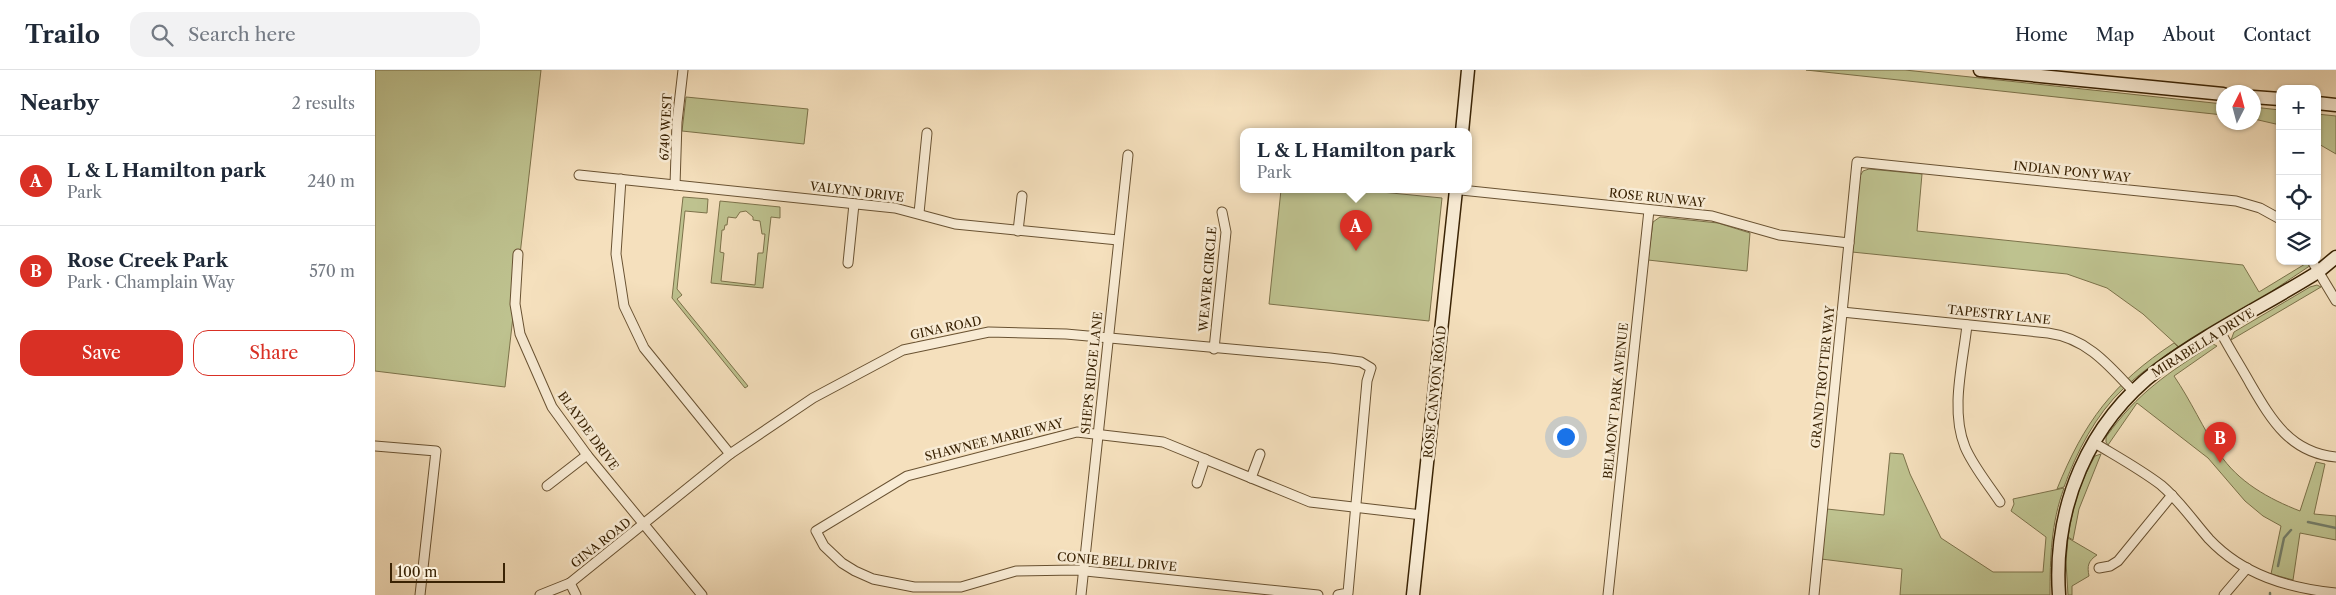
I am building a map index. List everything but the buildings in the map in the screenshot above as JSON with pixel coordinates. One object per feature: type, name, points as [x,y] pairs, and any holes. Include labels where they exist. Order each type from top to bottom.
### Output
[{"type":"street","name":"6740 WEST","points":[[675,185],[677,122],[683,70]]},
{"type":"street","points":[[1462,128],[1468,70]]},
{"type":"street","points":[[1980,70],[2216,93]]},
{"type":"street","points":[[2261,98],[2276,100]]},
{"type":"street","points":[[2321,103],[2336,105]]},
{"type":"street","points":[[919,213],[927,133]]},
{"type":"street","name":"SHEPS RIDGE LANE","points":[[1081,595],[1128,154]]},
{"type":"street","name":"INDIAN PONY WAY","points":[[1857,162],[2235,202],[2260,208],[2276,218]]},
{"type":"street","name":"GRAND TROTTER WAY","points":[[1814,595],[1857,162]]},
{"type":"street","name":"VALYNN DRIVE","points":[[579,175],[895,208],[955,224],[1118,240]]},
{"type":"street","points":[[621,179],[615,254],[624,306],[645,348],[730,454]]},
{"type":"street","name":"ROSE RUN WAY","points":[[1472,191],[1719,218],[1779,236],[1849,243]]},
{"type":"street","name":"ROSE CANYON ROAD","points":[[1413,595],[1456,193]]},
{"type":"street","points":[[1018,231],[1022,196]]},
{"type":"street","points":[[848,263],[854,204]]},
{"type":"street","name":"BELMONT PARK AVENUE","points":[[1608,595],[1649,210]]},
{"type":"street","name":"WEAVER CIRCLE","points":[[1214,348],[1226,232],[1222,212]]},
{"type":"street","name":"BLAYDE DRIVE","points":[[518,254],[515,304],[520,334],[552,407],[587,455],[702,595]]},
{"type":"street","name":"MIRABELLA DRIVE","points":[[2059,595],[2058,554],[2063,519],[2073,483],[2093,442],[2110,417],[2133,391],[2160,368],[2220,331],[2315,267],[2336,257]]},
{"type":"street","points":[[2315,267],[2336,301]]},
{"type":"street","name":"TAPESTRY LANE","points":[[1841,312],[2057,334],[2076,340],[2101,357],[2133,391]]},
{"type":"street","points":[[1967,324],[1958,411],[1960,430],[1970,456],[2000,502]]},
{"type":"street","points":[[2220,331],[2269,416],[2280,431],[2303,448],[2336,457]]},
{"type":"street","name":"GINA ROAD","points":[[540,595],[570,583],[730,454],[813,398],[903,350],[989,332],[1108,338],[1361,362],[1371,368],[1367,381],[1354,507]]},
{"type":"street","name":"SHAWNEE MARIE WAY","points":[[816,532],[907,476],[1077,432],[1163,442],[1310,502],[1422,515]]},
{"type":"street","points":[[2093,442],[2146,474],[2172,495],[2210,540],[2231,558],[2247,568],[2279,583],[2312,593],[2336,593]]},
{"type":"street","points":[[375,446],[436,451],[420,595]]},
{"type":"street","points":[[1251,478],[1260,454]]},
{"type":"street","points":[[547,486],[587,455]]},
{"type":"street","points":[[1197,483],[1205,459]]},
{"type":"street","points":[[2099,568],[2109,566],[2118,561],[2172,495]]},
{"type":"street","points":[[1339,595],[1347,593],[1354,507]]},
{"type":"street","name":"CONIE BELL DRIVE","points":[[816,532],[824,546],[842,563],[873,579],[914,586],[961,587],[1016,571],[1030,569],[1084,570],[1318,595]]},
{"type":"street","points":[[2224,595],[2247,568]]},
{"type":"street","points":[[570,583],[576,595]]},
{"type":"green space","points":[[375,70],[541,70],[505,387],[375,371]]},
{"type":"green space","points":[[1806,70],[1905,70],[2216,103],[2216,114]]},
{"type":"green space","points":[[686,97],[808,109],[804,144],[682,131]]},
{"type":"green space","points":[[2261,108],[2276,110],[2276,124],[2261,121]]},
{"type":"green space","points":[[2321,114],[2336,116],[2336,154],[2321,145]]},
{"type":"green space","points":[[1869,169],[1922,174],[1917,231],[2243,265],[2259,292],[2303,265],[2311,265],[2262,298],[2179,347],[2143,314],[2107,288],[2067,274],[1852,252],[1859,178],[1863,171]]},
{"type":"green space","points":[[1281,193],[1391,193],[1442,198],[1429,321],[1269,304]]},
{"type":"green space","points":[[683,197],[708,199],[707,213],[685,211],[677,289],[682,295],[677,299],[748,386],[745,388],[672,298]]},
{"type":"green space","points":[[720,201],[780,207],[780,218],[771,217],[763,288],[711,283]],"holes":[[[746,211],[753,217],[753,220],[760,221],[762,234],[765,234],[763,253],[758,253],[755,285],[721,281],[724,253],[720,252],[722,230],[727,225],[728,217],[736,218],[740,212]]]},
{"type":"green space","points":[[1660,217],[1718,223],[1750,233],[1747,271],[1648,260],[1653,222]]},
{"type":"green space","points":[[2317,285],[2321,287],[2231,340],[2234,332],[2310,287]]},
{"type":"green space","points":[[2174,343],[2178,347],[2129,383],[2104,410],[2074,461],[2064,487],[2057,489],[2078,444],[2103,406],[2134,373]]},
{"type":"green space","points":[[2213,344],[2217,346],[2174,376],[2219,453],[2235,473],[2266,495],[2300,511],[2316,462],[2325,464],[2314,514],[2336,516],[2336,540],[2300,533],[2293,580],[2271,574],[2281,526],[2263,516],[2245,501],[2208,458],[2137,403],[2108,445],[2106,442],[2106,437],[2118,421],[2154,385]]},
{"type":"green space","points":[[1890,453],[1903,454],[1910,474],[1941,538],[1993,572],[2043,572],[2046,537],[2011,511],[2014,504],[2013,499],[2064,488],[2054,527],[2050,595],[1900,595],[1902,569],[1821,559],[1827,509],[1884,515]]},
{"type":"green space","points":[[2101,454],[2079,509],[2073,540],[2068,537],[2077,495],[2095,456]]},
{"type":"green space","points":[[2068,538],[2097,555],[2089,564],[2089,576],[2072,586],[2072,595],[2068,595],[2066,562]]},
{"type":"waterway","points":[[2308,522],[2336,528]]},
{"type":"waterway","points":[[2278,566],[2284,538],[2291,530]]},
{"type":"place","name":"L & L Hamilton park","points":[[1356,251]]},
{"type":"place","name":"Rose Creek Park","points":[[2220,463]]}]
